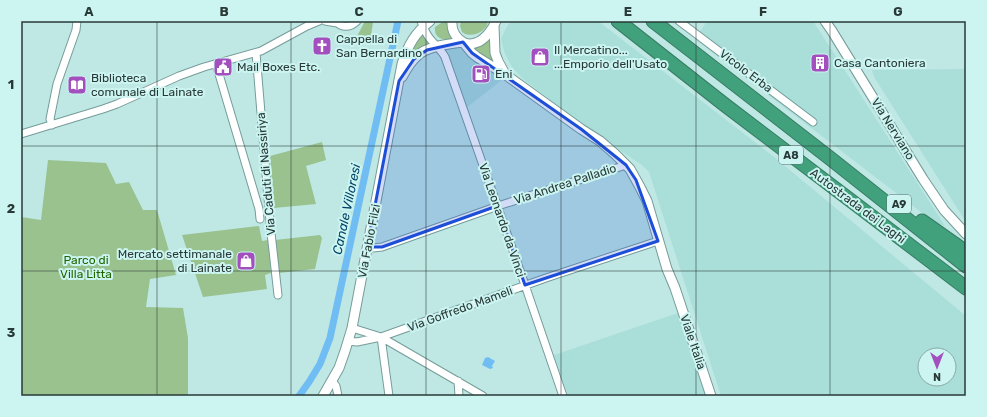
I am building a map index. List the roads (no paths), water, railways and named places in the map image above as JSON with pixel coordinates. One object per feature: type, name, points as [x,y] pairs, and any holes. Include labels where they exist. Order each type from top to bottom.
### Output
[{"type":"highway","name":"Autostrada dei Laghi","points":[[618,21],[725,105],[966,288]]},
{"type":"highway","name":"Autostrada dei Laghi","points":[[653,21],[966,266]]},
{"type":"highway","name":"A9","points":[[831,159],[897,203],[966,252]]},
{"type":"street","points":[[52,125],[50,119],[57,84],[76,30],[77,21]]},
{"type":"street","points":[[21,134],[103,109],[179,76],[256,53],[319,21]]},
{"type":"street","points":[[325,21],[336,22],[347,27],[353,25],[357,21]]},
{"type":"street","name":"Viale Italia","points":[[452,21],[453,31],[457,38],[463,42],[472,53],[581,128],[615,154],[626,165],[636,180],[651,218],[711,396]]},
{"type":"street","name":"Vicolo Erba","points":[[679,21],[813,122]]},
{"type":"street","name":"Via Nerviano","points":[[825,21],[940,204],[966,234]]},
{"type":"street","name":"Via Fabio Filzi","points":[[323,396],[339,368],[352,328],[402,64],[409,44],[425,23]]},
{"type":"street","name":"Via Leonardo da Vinci","points":[[425,23],[428,37],[445,57],[563,396]]},
{"type":"street","name":"Viale Italia","points":[[495,23],[495,53],[506,75]]},
{"type":"street","name":"Via Fabio Filzi","points":[[399,81],[416,56],[427,50],[438,47],[463,42],[469,44],[478,43],[495,23]]},
{"type":"street","name":"Via Caduti di Nassiriya","points":[[256,53],[271,233],[278,295]]},
{"type":"street","points":[[216,64],[259,209],[260,219]]},
{"type":"street","name":"Via Andrea Palladio","points":[[368,247],[382,247],[497,206],[626,165]]},
{"type":"street","name":"Via Goffredo Mameli","points":[[348,341],[357,342],[381,336],[525,285],[660,244]]},
{"type":"street","points":[[352,328],[381,336],[483,396]]},
{"type":"street","points":[[381,336],[389,396]]},
{"type":"street","points":[[332,381],[336,386],[338,396]]},
{"type":"street","points":[[458,381],[459,396]]},
{"type":"water","points":[[488,357],[495,361],[492,366],[493,368],[490,369],[482,365],[485,358]]},
{"type":"waterway","name":"Canale Villoresi","points":[[299,396],[320,364],[330,338],[398,21]]},
{"type":"place","name":"Cappella di San Bernardino","points":[[322,46]]},
{"type":"place","name":"Il Mercatino... ...Emporio dell'Usato","points":[[540,57]]},
{"type":"place","name":"Casa Cantoniera","points":[[820,63]]},
{"type":"place","name":"Mail Boxes Etc.","points":[[223,67]]},
{"type":"place","name":"Eni","points":[[481,74]]},
{"type":"place","name":"Biblioteca comunale di Lainate","points":[[77,85]]},
{"type":"place","name":"Mercato settimanale di Lainate","points":[[246,261]]},
{"type":"park label","name":"Parco di Villa Litta","points":[[86,267]]}]
